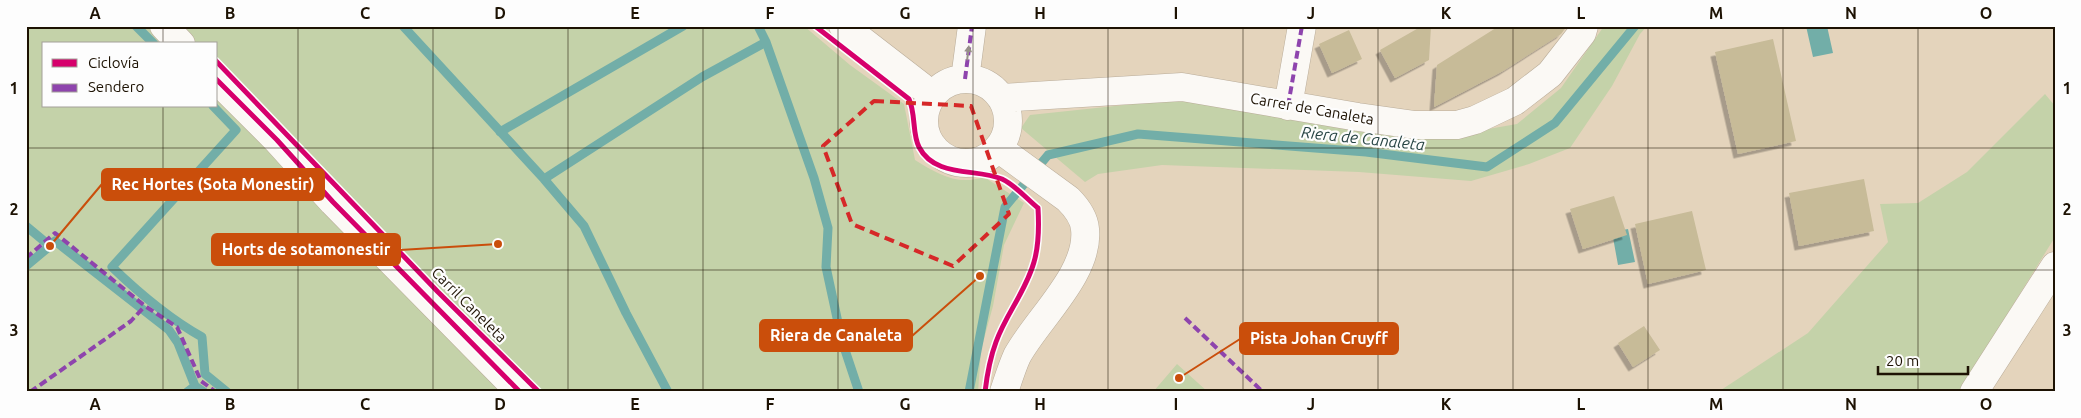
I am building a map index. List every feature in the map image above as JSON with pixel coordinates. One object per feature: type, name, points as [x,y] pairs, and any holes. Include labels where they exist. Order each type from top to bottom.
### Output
[{"type":"street","points":[[164,26],[179,42]]},
{"type":"street","points":[[843,26],[938,92],[985,84],[1001,98],[1007,110],[1008,124],[1005,137],[998,148],[989,156],[978,162],[965,164],[948,159],[933,148],[924,126],[938,92],[972,26]]},
{"type":"street","points":[[1288,106],[1302,26]]},
{"type":"street","name":"Carrer de Canaleta","points":[[1001,98],[1182,87],[1288,106],[1415,125],[1456,125],[1515,101],[1550,74],[1582,33],[1584,26]]},
{"type":"street","points":[[218,81],[277,140],[333,202],[520,392]]},
{"type":"street","points":[[998,148],[1068,199],[1078,210],[1085,228],[1083,253],[1074,273],[1017,356],[1004,392]]},
{"type":"street","points":[[1974,392],[2055,266]]},
{"type":"highlighted area","points":[[874,101],[971,106],[1009,214],[953,266],[852,224],[823,146]]},
{"type":"green space","points":[[26,26],[804,26],[850,65],[904,104],[915,160],[940,174],[956,179],[965,180],[984,177],[1024,203],[1004,245],[993,306],[981,350],[978,392],[26,392]]},
{"type":"green space","points":[[1604,26],[1647,26],[1640,34],[1612,86],[1570,148],[1529,164],[1471,181],[1359,172],[1162,165],[1098,174],[1085,182],[1021,128],[1030,115],[1181,99],[1357,131],[1448,136],[1517,124],[1561,88]]},
{"type":"green space","points":[[2045,94],[2055,106],[2055,237],[1959,392],[1718,392],[1808,333],[1888,242],[1880,204],[1918,203],[1967,172]]},
{"type":"green space","points":[[1177,364],[1208,392],[1153,392]]},
{"type":"water","points":[[1806,26],[1827,26],[1833,53],[1813,57]]},
{"type":"water","points":[[1628,229],[1635,262],[1618,265],[1612,232]]},
{"type":"building","points":[[1422,26],[1431,26],[1429,60],[1395,78],[1380,50]]},
{"type":"building","points":[[1499,26],[1567,26],[1561,34],[1503,71],[1434,107],[1437,65]]},
{"type":"building","points":[[1349,30],[1362,59],[1332,73],[1319,44]]},
{"type":"building","points":[[1773,39],[1796,141],[1738,154],[1715,52]]},
{"type":"building","points":[[1864,179],[1874,231],[1799,246],[1789,193]]},
{"type":"building","points":[[1614,196],[1627,235],[1583,249],[1570,209]]},
{"type":"building","points":[[1692,211],[1706,270],[1648,284],[1635,224]]},
{"type":"building","points":[[1644,326],[1660,350],[1633,367],[1618,343]]},
{"type":"waterway","points":[[136,26],[152,42]]},
{"type":"waterway","points":[[403,26],[544,179],[584,226],[626,313],[668,392]]},
{"type":"waterway","points":[[500,132],[683,26]]},
{"type":"waterway","points":[[758,26],[766,42],[814,178],[828,228],[826,267],[842,341],[859,392]]},
{"type":"waterway","name":"Riera de Canaleta","points":[[969,392],[1005,207],[1048,155],[1138,134],[1366,152],[1487,167],[1555,123],[1635,26]]},
{"type":"waterway","points":[[544,179],[702,77],[766,42]]},
{"type":"waterway","points":[[215,108],[236,130],[112,267],[155,305],[202,337],[205,374],[227,392]]},
{"type":"waterway","points":[[26,226],[50,246],[26,266]]},
{"type":"waterway","points":[[50,246],[55,241],[169,330],[178,343],[195,386],[204,392]]},
{"type":"waterway","points":[[187,392],[195,386]]},
{"type":"marked path","points":[[965,79],[972,26]]},
{"type":"marked path","points":[[1288,106],[1302,26]]},
{"type":"marked path","points":[[26,258],[55,233],[145,306],[177,327],[201,381],[216,392]]},
{"type":"marked path","points":[[30,392],[131,321],[145,306]]},
{"type":"marked path","points":[[1185,318],[1263,392]]},
{"type":"cycle path","points":[[815,26],[909,99],[913,111],[917,142],[926,157],[935,164],[945,168],[1002,179],[1016,188],[1038,208],[1037,249],[1034,262],[1026,283],[996,342],[985,392]]},
{"type":"cycle path","name":"Carril Caneleta","points":[[218,63],[438,292],[539,392]]},
{"type":"cycle path","points":[[218,81],[277,140],[333,202],[520,392]]},
{"type":"place","name":"Horts de sotamonestir","points":[[498,244]]},
{"type":"place","name":"Rec Hortes (Sota Monestir)","points":[[50,246]]},
{"type":"place","name":"Riera de Canaleta","points":[[980,276]]},
{"type":"place","name":"Pista Johan Cruyff","points":[[1179,378]]}]
